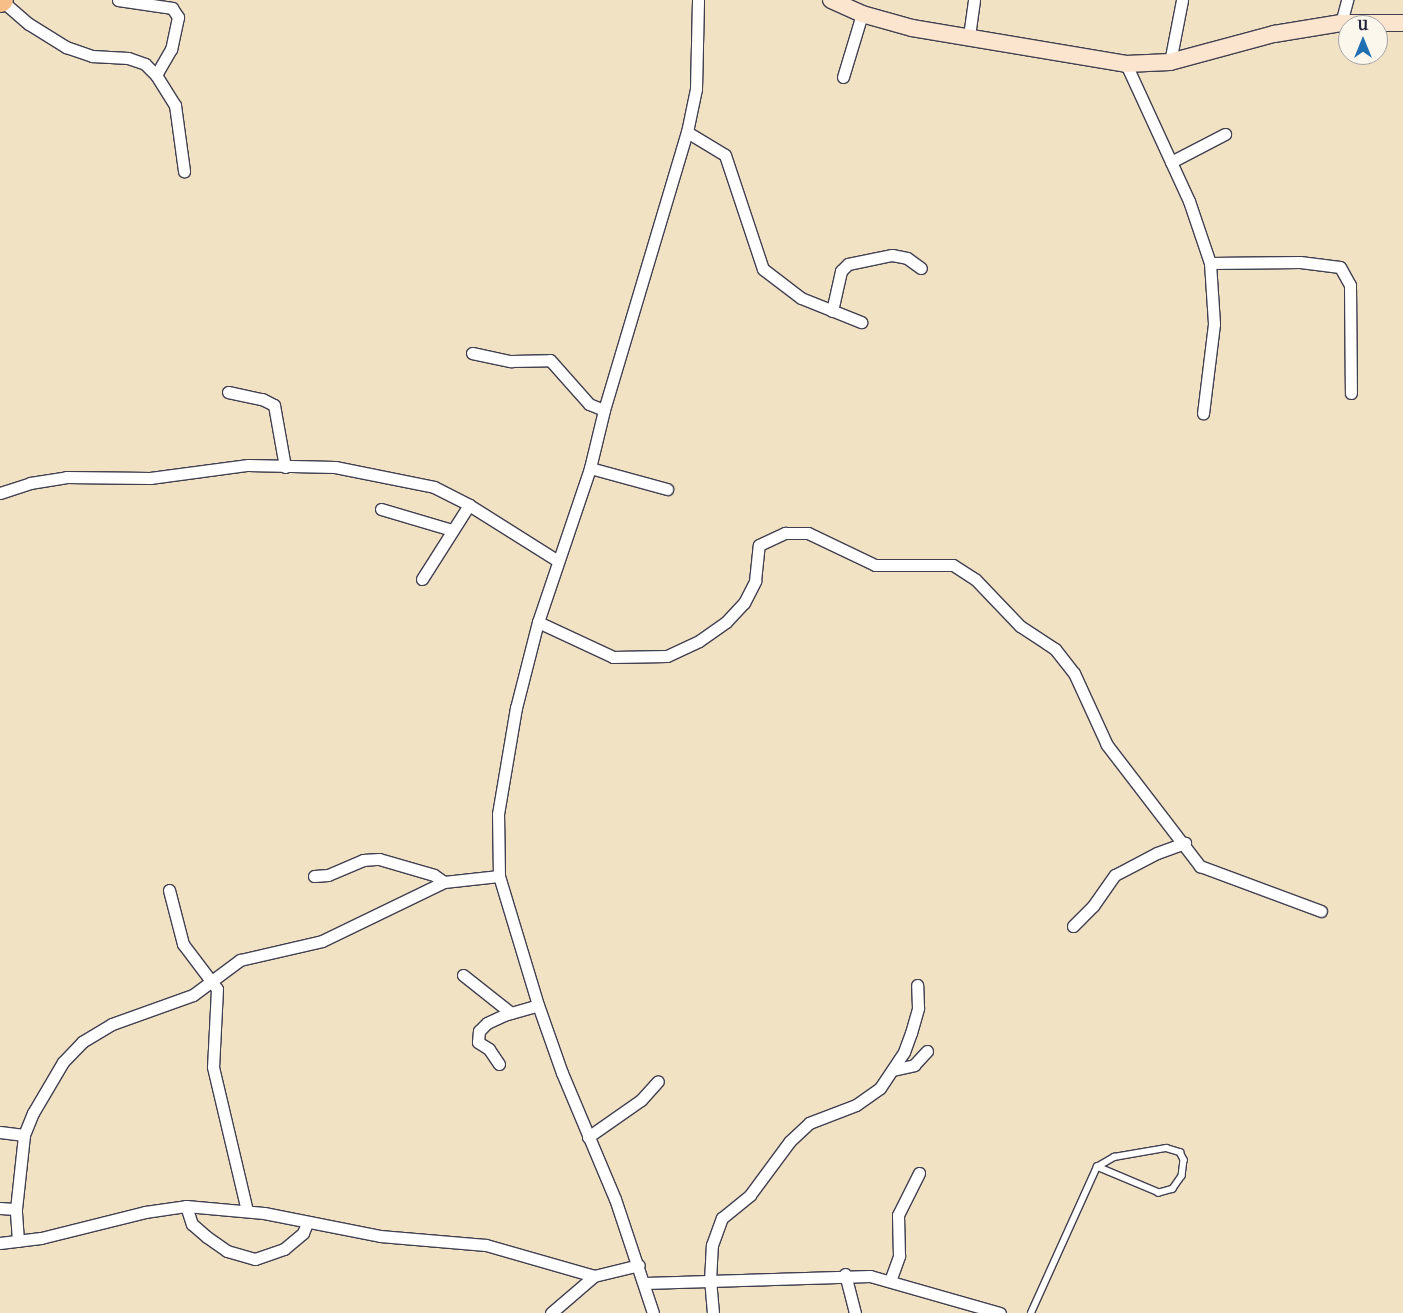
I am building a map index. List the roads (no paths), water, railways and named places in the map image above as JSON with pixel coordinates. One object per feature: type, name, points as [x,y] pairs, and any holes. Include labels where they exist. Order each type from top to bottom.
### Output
[{"type":"street","points":[[1,0],[29,24],[66,47],[92,56],[128,58],[145,64],[156,74],[175,105],[184,171]]},
{"type":"street","points":[[118,0],[172,8],[178,17],[171,49],[156,74]]},
{"type":"street","points":[[653,1313],[639,1265],[538,1005],[499,876],[498,814],[516,708],[538,622],[590,468],[604,410],[687,132],[696,89],[698,0]]},
{"type":"street","points":[[831,0],[862,14],[912,28],[969,36],[1126,64],[1170,62],[1274,34],[1338,23]]},
{"type":"street","points":[[969,36],[974,0]]},
{"type":"street","points":[[1170,62],[1182,0]]},
{"type":"street","points":[[1342,15],[1347,0]]},
{"type":"street","points":[[843,77],[862,14]]},
{"type":"street","points":[[1388,23],[1403,23]]},
{"type":"street","points":[[1126,64],[1194,213],[1210,263],[1214,324],[1203,413]]},
{"type":"street","points":[[687,132],[725,155],[763,269],[801,298],[860,322]]},
{"type":"street","points":[[1171,162],[1225,134]]},
{"type":"street","points":[[832,311],[841,271],[848,264],[892,255],[907,258],[921,268]]},
{"type":"street","points":[[1210,263],[1330,263],[1340,267],[1350,285],[1351,393]]},
{"type":"street","points":[[472,353],[485,358],[511,361],[550,360],[589,404],[604,410]]},
{"type":"street","points":[[228,392],[262,399],[274,405],[284,466]]},
{"type":"street","points":[[0,493],[30,483],[66,477],[150,478],[248,465],[334,466],[417,481],[469,505],[558,561]]},
{"type":"street","points":[[590,468],[667,489]]},
{"type":"street","points":[[422,579],[469,505]]},
{"type":"street","points":[[381,508],[452,530]]},
{"type":"street","points":[[538,622],[613,657],[667,656],[699,641],[726,622],[744,603],[755,581],[759,545],[785,533],[808,533],[875,565],[953,565],[976,580],[1020,626],[1043,638],[1055,649],[1074,673],[1107,745],[1185,843],[1194,860],[1207,870],[1321,911]]},
{"type":"street","points":[[1073,926],[1089,911],[1115,875],[1156,853],[1185,843]]},
{"type":"street","points":[[314,876],[328,875],[363,860],[379,859],[434,875],[444,882]]},
{"type":"street","points":[[18,1242],[16,1209],[24,1135],[59,1069],[82,1042],[112,1024],[186,999],[240,960],[299,948],[358,926],[444,882],[499,876]]},
{"type":"street","points":[[169,890],[180,938],[211,980],[218,993],[213,1068],[217,1094],[247,1211]]},
{"type":"street","points":[[463,975],[511,1013]]},
{"type":"street","points":[[713,1313],[710,1281],[712,1245],[722,1218],[750,1195],[790,1141],[809,1123],[871,1096],[893,1070],[915,1022],[917,985]]},
{"type":"street","points":[[499,1064],[477,1038],[487,1023],[538,1005]]},
{"type":"street","points":[[893,1070],[914,1065],[927,1051]]},
{"type":"street","points":[[588,1137],[641,1100],[658,1081]]},
{"type":"street","points":[[0,1132],[24,1135]]},
{"type":"street","points":[[890,1281],[898,1256],[898,1215],[920,1173]]},
{"type":"street","points":[[186,1206],[192,1224],[216,1244],[226,1251],[255,1260],[284,1249],[303,1233],[307,1223]]},
{"type":"street","points":[[0,1243],[18,1242],[68,1233],[145,1212],[186,1206],[247,1211],[380,1236],[486,1245],[594,1276]]},
{"type":"street","points":[[0,1208],[16,1209]]},
{"type":"street","points":[[551,1313],[594,1276],[639,1265]]},
{"type":"street","points":[[845,1274],[855,1313]]},
{"type":"street","points":[[645,1283],[758,1282],[845,1274],[890,1281],[1000,1313]]},
{"type":"lane","points":[[1031,1313],[1097,1167],[1114,1157],[1166,1148],[1180,1152],[1184,1160],[1182,1176],[1173,1189],[1159,1193],[1097,1167]]}]
